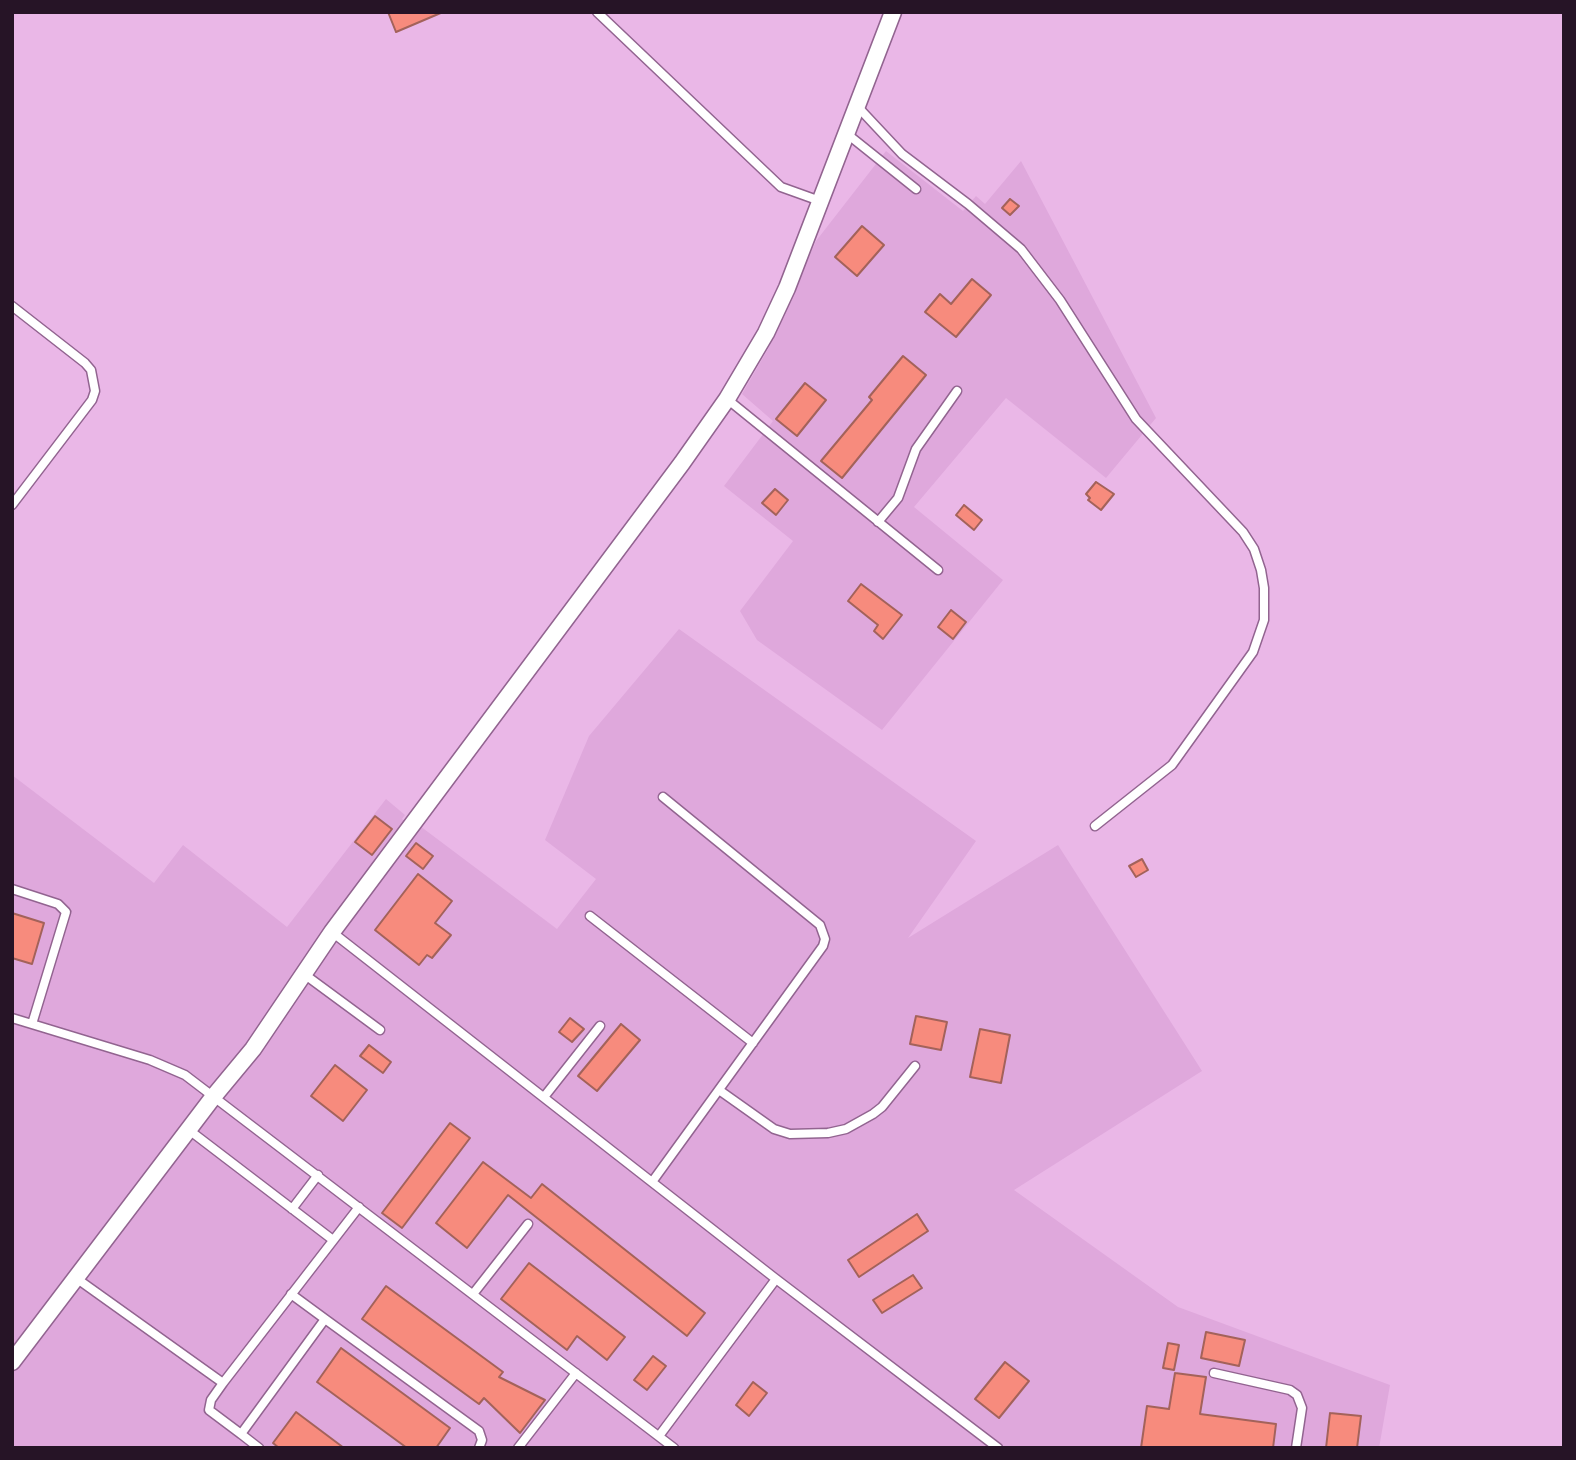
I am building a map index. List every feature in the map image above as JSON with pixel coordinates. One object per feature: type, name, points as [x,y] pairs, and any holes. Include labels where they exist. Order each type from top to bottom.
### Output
[{"type":"street","points":[[12,1362],[258,1042],[332,932],[727,399],[766,333],[787,288],[893,12]]},
{"type":"lane","points":[[597,12],[781,187],[820,201]]},
{"type":"lane","points":[[857,106],[902,154],[968,204],[1021,249],[1060,300],[1136,419],[1243,532],[1254,550],[1261,570],[1264,620],[1253,652],[1172,765],[1095,826]]},
{"type":"lane","points":[[846,133],[916,189]]},
{"type":"lane","points":[[12,306],[85,363],[91,370],[95,391],[92,400],[12,505]]},
{"type":"lane","points":[[878,522],[898,498],[916,449],[957,391]]},
{"type":"lane","points":[[727,399],[938,570]]},
{"type":"lane","points":[[652,1182],[823,946],[824,932],[820,925],[663,797]]},
{"type":"lane","points":[[12,889],[58,904],[66,912],[32,1024]]},
{"type":"lane","points":[[590,916],[753,1043]]},
{"type":"lane","points":[[332,932],[776,1279],[999,1448]]},
{"type":"lane","points":[[304,974],[380,1030]]},
{"type":"lane","points":[[12,1018],[170,1067],[185,1075],[674,1448]]},
{"type":"lane","points":[[544,1097],[600,1026]]},
{"type":"lane","points":[[719,1090],[774,1129],[790,1133],[828,1133],[846,1129],[873,1114],[882,1107],[915,1066]]},
{"type":"lane","points":[[189,1130],[333,1240]]},
{"type":"lane","points":[[292,1209],[318,1175]]},
{"type":"lane","points":[[259,1448],[209,1410],[211,1400],[359,1207]]},
{"type":"lane","points":[[473,1294],[528,1224]]},
{"type":"lane","points":[[76,1278],[223,1383]]},
{"type":"lane","points":[[659,1436],[776,1279]]},
{"type":"lane","points":[[291,1294],[480,1431],[482,1440],[479,1448]]},
{"type":"lane","points":[[241,1434],[325,1319]]},
{"type":"lane","points":[[518,1448],[576,1373]]},
{"type":"lane","points":[[1214,1373],[1297,1395],[1301,1408],[1296,1448]]},
{"type":"shaded area","points":[[886,151],[963,211],[976,196],[985,204],[1021,161],[1156,418],[1106,478],[1006,398],[914,507],[1003,580],[882,730],[757,640],[740,611],[793,541],[724,486],[773,421],[742,394],[768,349],[816,241]]},
{"type":"shaded area","points":[[679,629],[976,841],[908,938],[1058,845],[1202,1071],[1014,1190],[1178,1307],[1390,1385],[1379,1448],[12,1448],[12,775],[154,883],[183,845],[287,927],[386,799],[405,815],[402,819],[411,826],[420,826],[557,929],[596,879],[545,840],[589,736]]},
{"type":"building","points":[[388,12],[443,12],[396,32]]},
{"type":"building","points":[[1010,199],[1019,206],[1010,215],[1002,208]]},
{"type":"building","points":[[862,226],[884,245],[857,276],[835,257]]},
{"type":"building","points":[[972,279],[991,295],[956,337],[925,312],[940,294],[951,304]]},
{"type":"building","points":[[903,356],[926,375],[842,478],[821,461],[872,400],[869,397]]},
{"type":"building","points":[[805,383],[826,400],[797,436],[776,419]]},
{"type":"building","points":[[1096,482],[1114,494],[1101,510],[1088,500],[1090,498],[1086,494]]},
{"type":"building","points":[[775,489],[788,500],[776,515],[762,503]]},
{"type":"building","points":[[964,505],[982,520],[974,530],[956,515]]},
{"type":"building","points":[[861,584],[902,615],[883,639],[874,631],[878,625],[848,601]]},
{"type":"building","points":[[951,610],[966,622],[953,639],[938,627]]},
{"type":"building","points":[[375,816],[392,829],[372,855],[355,842]]},
{"type":"building","points":[[416,843],[433,856],[423,869],[406,856]]},
{"type":"building","points":[[1142,859],[1148,870],[1136,877],[1129,866]]},
{"type":"building","points":[[418,874],[452,901],[435,923],[451,935],[432,958],[427,955],[419,965],[375,930]]},
{"type":"building","points":[[12,913],[44,923],[32,964],[12,958]]},
{"type":"building","points":[[916,1016],[947,1022],[941,1050],[910,1044]]},
{"type":"building","points":[[570,1018],[584,1029],[572,1042],[559,1032]]},
{"type":"building","points":[[621,1024],[640,1040],[597,1091],[578,1076]]},
{"type":"building","points":[[980,1029],[1010,1035],[1001,1083],[970,1077]]},
{"type":"building","points":[[369,1045],[391,1062],[383,1073],[360,1056]]},
{"type":"building","points":[[335,1065],[367,1090],[343,1121],[311,1096]]},
{"type":"building","points":[[450,1123],[470,1138],[402,1228],[382,1213]]},
{"type":"building","points":[[483,1162],[531,1198],[542,1184],[705,1313],[687,1336],[508,1195],[467,1248],[436,1223]]},
{"type":"building","points":[[917,1214],[928,1231],[859,1277],[848,1260]]},
{"type":"building","points":[[529,1263],[625,1337],[607,1360],[577,1336],[567,1350],[501,1299]]},
{"type":"building","points":[[913,1275],[922,1288],[882,1313],[873,1300]]},
{"type":"building","points":[[386,1286],[503,1372],[499,1377],[545,1400],[520,1433],[484,1398],[479,1404],[362,1319]]},
{"type":"building","points":[[1206,1332],[1245,1340],[1239,1366],[1201,1358]]},
{"type":"building","points":[[1168,1343],[1179,1345],[1174,1370],[1163,1368]]},
{"type":"building","points":[[341,1348],[450,1428],[436,1448],[407,1448],[317,1382]]},
{"type":"building","points":[[653,1356],[666,1366],[647,1390],[634,1380]]},
{"type":"building","points":[[1005,1362],[1029,1381],[999,1418],[975,1399]]},
{"type":"building","points":[[1175,1373],[1206,1377],[1200,1414],[1276,1424],[1273,1448],[1141,1448],[1147,1406],[1169,1409]]},
{"type":"building","points":[[753,1382],[767,1393],[749,1416],[736,1405]]},
{"type":"building","points":[[296,1412],[344,1448],[279,1448],[273,1443]]},
{"type":"building","points":[[1330,1413],[1361,1416],[1357,1448],[1326,1448]]}]
